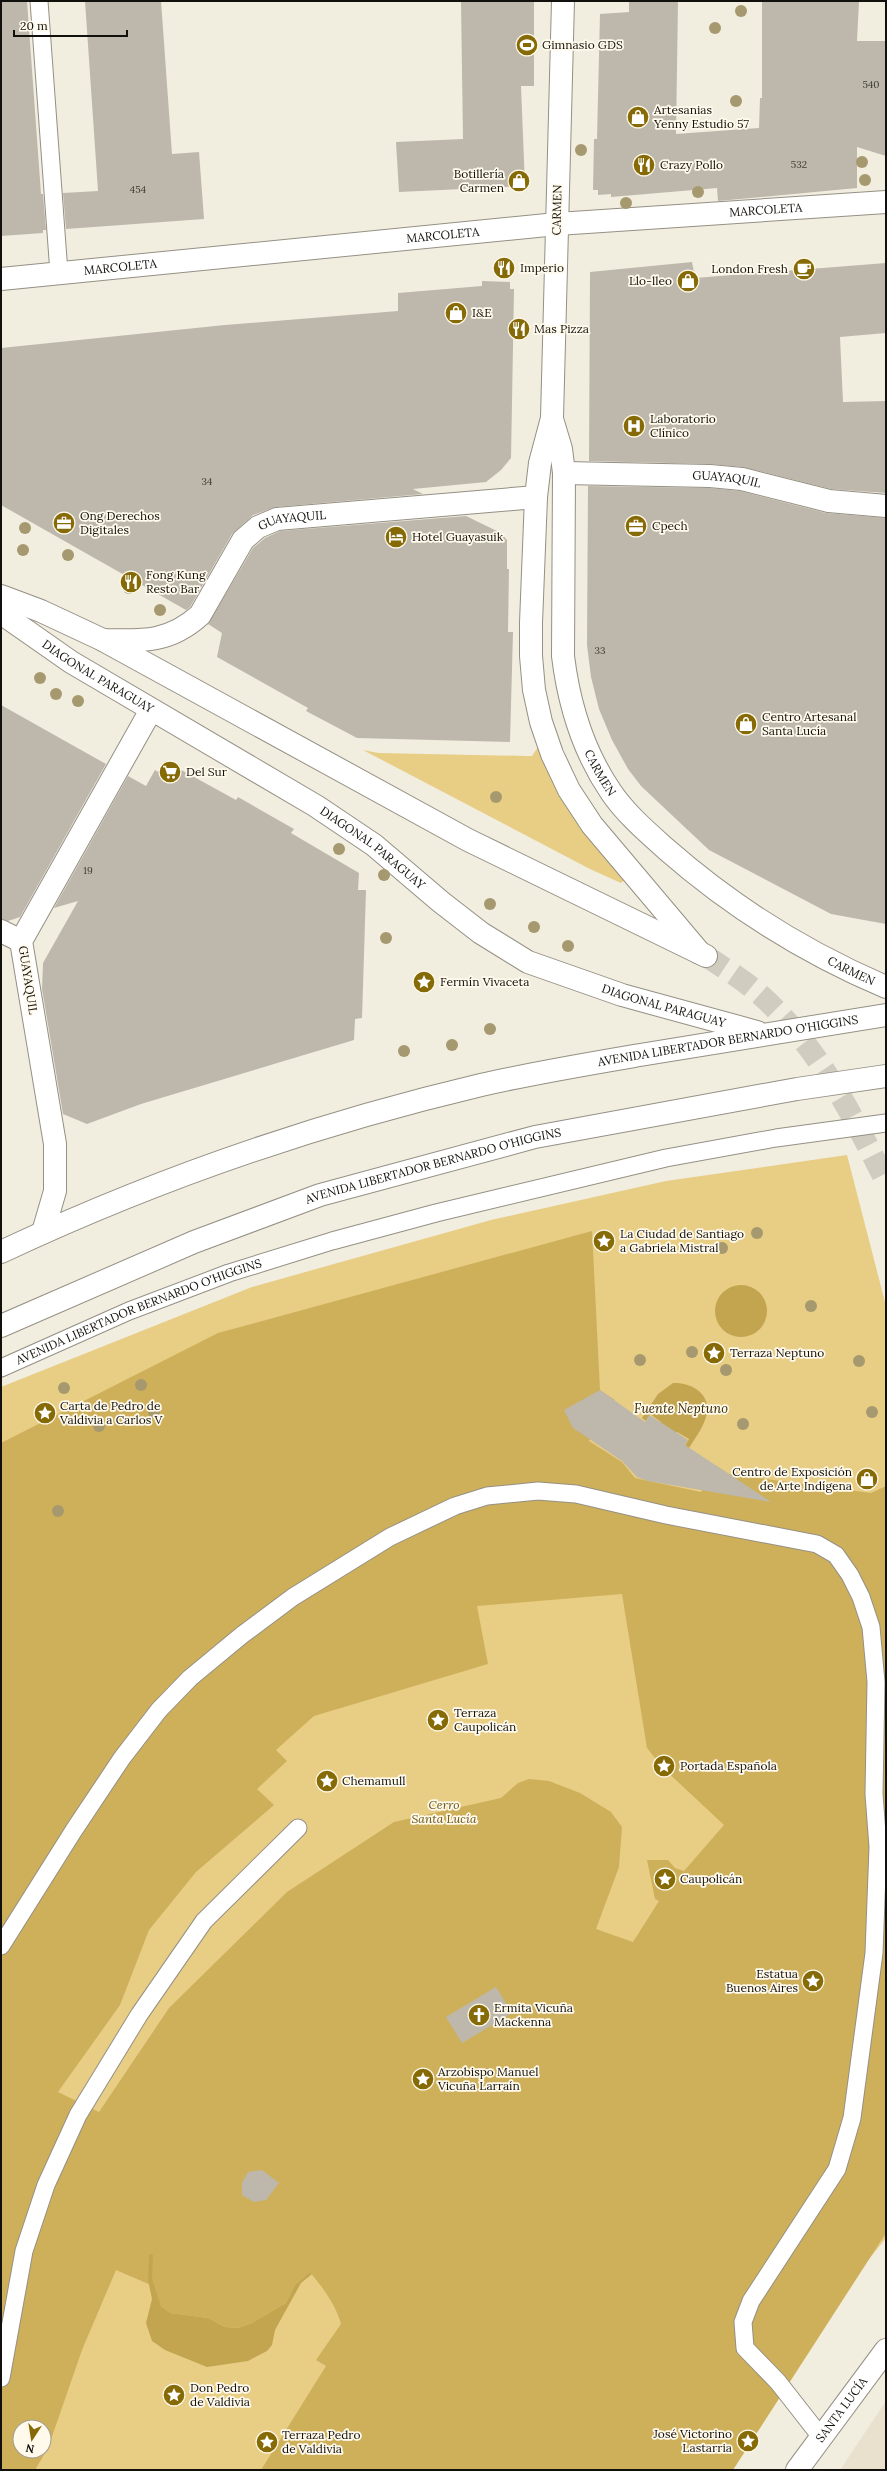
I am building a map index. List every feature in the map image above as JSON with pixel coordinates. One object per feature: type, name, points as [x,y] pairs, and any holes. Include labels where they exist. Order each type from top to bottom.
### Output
[{"type":"main road","name":"CARMEN","points":[[103,640],[468,840],[703,954],[592,825],[569,790],[552,754],[534,690],[530,656],[536,497],[540,463],[552,418],[563,1]]},
{"type":"main road","name":"MARCOLETA","points":[[1,279],[557,224],[886,202]]},
{"type":"main road","name":"CARMEN","points":[[552,418],[561,449],[564,473],[563,656],[567,685],[583,741],[611,792],[651,835],[720,892],[801,946],[855,974],[886,987]]},
{"type":"main road","name":"GUAYAQUIL","points":[[564,473],[710,476],[742,479],[829,500],[886,506]]},
{"type":"main road","name":"GUAYAQUIL","points":[[103,640],[149,641],[165,637],[191,623],[200,615],[243,540],[258,527],[277,519],[536,497]]},
{"type":"main road","points":[[1,596],[41,611],[103,640]]},
{"type":"main road","name":"DIAGONAL PARAGUAY","points":[[1,613],[48,647],[151,710],[316,806],[368,841],[481,933],[528,962],[622,995],[764,1034]]},
{"type":"main road","name":"GUAYAQUIL","points":[[43,1232],[55,1191],[55,1144],[21,941],[151,710]]},
{"type":"main road","points":[[1,931],[21,941]]},
{"type":"main road","name":"AVENIDA LIBERTADOR BERNARDO O'HIGGINS","points":[[1,1252],[43,1232],[228,1159],[307,1132],[396,1106],[491,1083],[764,1034],[886,1015]]},
{"type":"main road","name":"AVENIDA LIBERTADOR BERNARDO O'HIGGINS","points":[[1,1326],[194,1242],[320,1196],[535,1137],[797,1089],[886,1076]]},
{"type":"main road","name":"SANTA LUCÍA","points":[[798,2470],[886,2350]]},
{"type":"lane","points":[[39,1],[59,273]]},
{"type":"lane","name":"AVENIDA LIBERTADOR BERNARDO O'HIGGINS","points":[[1,1368],[129,1311],[230,1273],[332,1241],[436,1213],[666,1158],[776,1138],[886,1123]]},
{"type":"lane","points":[[1,1946],[78,1824],[122,1758],[159,1710],[190,1678],[242,1635],[293,1597],[390,1537],[455,1506],[486,1496],[538,1491],[576,1494],[666,1515],[817,1544],[836,1555],[850,1575],[861,1597],[870,1627],[876,1682],[874,1794],[878,1847],[874,1954],[852,2118],[836,2169],[751,2301],[743,2322],[745,2348],[778,2382],[821,2437]]},
{"type":"lane","points":[[1,2378],[24,2251],[46,2185],[78,2115],[139,2015],[204,1921],[298,1828]]},
{"type":"shaded area","points":[[886,2401],[886,2470],[840,2470]]},
{"type":"green space","points":[[538,747],[625,879],[621,883],[590,869],[363,750],[378,753],[532,756]]},
{"type":"green space","name":"Cerro Santa Lucía","points":[[847,1155],[886,1306],[886,2238],[799,2346],[725,2470],[1,2470],[1,1387],[252,1287],[491,1220],[666,1181]]},
{"type":"green space","name":"Cerro Santa Lucía","points":[[592,1231],[600,1390],[615,1400],[589,1441],[622,1462],[635,1478],[701,1492],[717,1466],[729,1474],[871,1493],[886,1486],[886,2233],[733,2470],[261,2470],[326,2366],[316,2360],[341,2324],[336,2310],[324,2290],[310,2272],[295,2285],[286,2303],[252,2323],[238,2328],[225,2327],[208,2318],[170,2313],[161,2306],[153,2286],[116,2270],[82,2350],[52,2436],[52,2419],[12,2419],[12,2459],[42,2459],[35,2470],[1,2470],[1,1443],[218,1333]],"holes":[[[622,1594],[647,1748],[662,1767],[724,1825],[684,1871],[675,1868],[668,1860],[647,1860],[655,1899],[659,1901],[633,1942],[596,1929],[619,1867],[622,1827],[611,1812],[580,1793],[549,1781],[529,1779],[518,1783],[501,1798],[394,1822],[287,1892],[169,2008],[99,2112],[58,2092],[120,2005],[149,1930],[196,1872],[274,1805],[257,1789],[287,1761],[276,1750],[314,1716],[488,1664],[477,1606]]]},
{"type":"water","points":[[736,1285],[746,1285],[760,1292],[767,1306],[767,1316],[760,1330],[746,1337],[736,1337],[726,1333],[719,1326],[715,1316],[715,1306],[719,1296],[726,1289]]},
{"type":"water","name":"Fuente Neptuno","points":[[673,1383],[680,1383],[694,1388],[704,1396],[706,1402],[707,1409],[705,1421],[689,1448],[685,1446],[689,1439],[677,1432],[673,1438],[658,1428],[661,1422],[650,1414],[646,1421],[642,1418],[658,1394]]},
{"type":"water","points":[[149,2254],[153,2255],[152,2279],[161,2306],[170,2313],[208,2318],[225,2327],[238,2328],[252,2323],[286,2303],[295,2285],[310,2272],[312,2274],[301,2283],[275,2330],[272,2345],[267,2351],[248,2361],[207,2367],[165,2350],[152,2341],[146,2323],[152,2299],[148,2280]]},
{"type":"building","points":[[1,1],[27,1],[41,194],[43,194],[46,230],[43,230],[43,233],[1,236]]},
{"type":"building","points":[[85,1],[161,1],[172,154],[199,152],[204,219],[66,229],[63,193],[98,191]]},
{"type":"building","points":[[461,1],[534,1],[534,86],[521,86],[525,186],[399,192],[396,142],[463,139]]},
{"type":"building","points":[[629,1],[678,1],[676,134],[759,128],[760,98],[762,98],[762,1],[859,1],[857,41],[886,41],[886,156],[857,147],[857,188],[718,201],[717,188],[611,197],[611,194],[598,195],[598,190],[593,190],[594,139],[597,139],[600,14],[629,12]]},
{"type":"building","points":[[692,262],[695,278],[886,263],[886,333],[840,337],[843,402],[886,401],[886,493],[831,489],[743,467],[710,464],[589,461],[590,272]]},
{"type":"building","points":[[482,281],[510,282],[510,289],[514,289],[511,458],[501,470],[486,482],[413,489],[423,494],[276,507],[253,515],[232,534],[190,607],[186,610],[1,505],[1,348],[225,325],[398,311],[398,293],[482,286]]},
{"type":"building","name":"Centro Artesanal Santa Lucía","points":[[588,486],[709,488],[740,491],[826,513],[886,518],[886,924],[831,914],[709,850],[641,786],[628,769],[612,740],[599,709],[591,677],[587,645]]},
{"type":"building","points":[[466,516],[501,533],[507,540],[507,569],[509,569],[508,632],[513,632],[510,742],[357,738],[306,711],[308,708],[217,657],[222,633],[208,624],[253,548],[265,538],[280,531]]},
{"type":"building","points":[[1,705],[106,764],[20,917],[8,921],[1,919]]},
{"type":"building","points":[[165,761],[236,800],[238,797],[294,829],[291,833],[359,873],[358,890],[366,890],[362,1018],[355,1019],[354,1040],[141,1104],[87,1124],[63,1114],[42,989],[43,963],[78,901],[54,908],[128,776],[146,786],[155,770],[158,772]]},
{"type":"building","points":[[600,1390],[645,1422],[649,1415],[688,1440],[685,1445],[771,1502],[648,1481],[637,1477],[622,1461],[573,1428],[564,1410]]},
{"type":"building","name":"Ermita Vicuña Mackenna","points":[[496,1987],[512,2013],[462,2043],[446,2017]]},
{"type":"building","points":[[262,2170],[279,2183],[266,2200],[254,2202],[242,2195],[242,2183],[248,2172]]},
{"type":"tunnel","points":[[706,956],[751,987],[794,1029],[829,1077],[845,1103],[886,1182]]},
{"type":"place","name":"Gimnasio GDS","points":[[527,45]]},
{"type":"place","name":"Artesanias Yenny Estudio 57","points":[[638,117]]},
{"type":"place","name":"Crazy Pollo","points":[[644,165]]},
{"type":"place","name":"Botillería Carmen","points":[[519,181]]},
{"type":"place","name":"Imperio","points":[[504,268]]},
{"type":"place","name":"London Fresh","points":[[804,269]]},
{"type":"place","name":"Llo-lleo","points":[[688,281]]},
{"type":"place","name":"I&E","points":[[456,313]]},
{"type":"place","name":"Mas Pizza","points":[[519,329]]},
{"type":"place","name":"Laboratorio Clínico","points":[[634,426]]},
{"type":"place","name":"Ong Derechos Digitales","points":[[64,523]]},
{"type":"place","name":"Cpech","points":[[636,526]]},
{"type":"place","name":"Hotel Guayasuik","points":[[396,537]]},
{"type":"place","name":"Fong Kung Resto Bar","points":[[131,582]]},
{"type":"place","name":"Centro Artesanal Santa Lucía","points":[[746,724]]},
{"type":"place","name":"Del Sur","points":[[170,772]]},
{"type":"place","name":"Fermín Vivaceta","points":[[424,982]]},
{"type":"place","name":"La Ciudad de Santiago a Gabriela Mistral","points":[[604,1241]]},
{"type":"place","name":"Terraza Neptuno","points":[[714,1353]]},
{"type":"place","name":"Carta de Pedro de Valdivia a Carlos V","points":[[45,1413]]},
{"type":"place","name":"Centro de Exposición de Arte Indígena","points":[[867,1479]]},
{"type":"place","name":"Terraza Caupolicán","points":[[438,1720]]},
{"type":"place","name":"Portada Española","points":[[664,1766]]},
{"type":"place","name":"Chemamull","points":[[327,1781]]},
{"type":"place","name":"Caupolicán","points":[[665,1879]]},
{"type":"place","name":"Estatua Buenos Aires","points":[[813,1981]]},
{"type":"place","name":"Ermita Vicuña Mackenna","points":[[479,2015]]},
{"type":"place","name":"Arzobispo Manuel Vicuña Larraín","points":[[423,2079]]},
{"type":"place","name":"Don Pedro de Valdivia","points":[[174,2395]]},
{"type":"place","name":"José Victorino Lastarria","points":[[748,2441]]},
{"type":"place","name":"Terraza Pedro de Valdivia","points":[[267,2442]]}]
